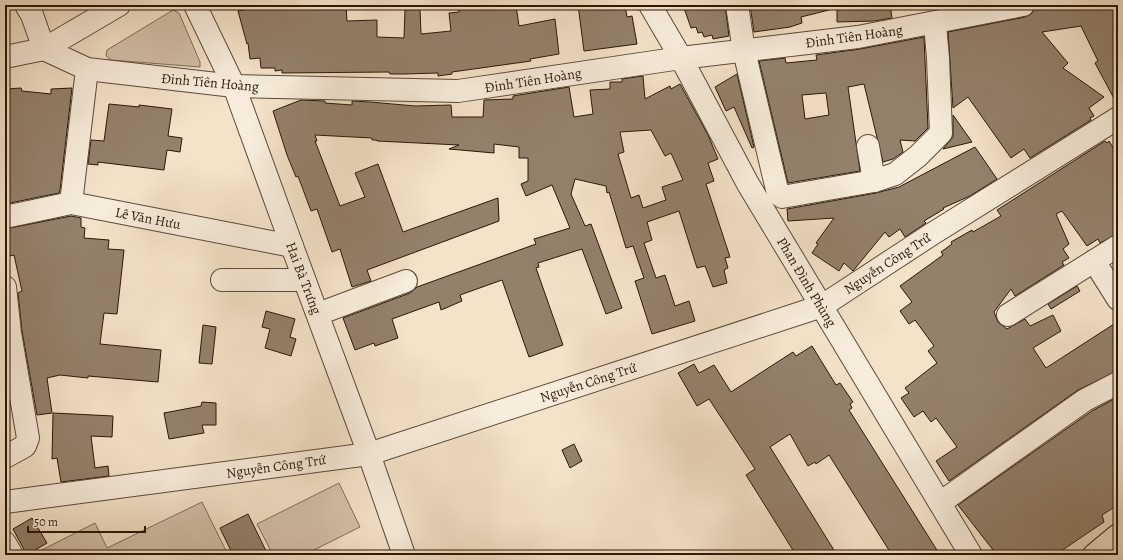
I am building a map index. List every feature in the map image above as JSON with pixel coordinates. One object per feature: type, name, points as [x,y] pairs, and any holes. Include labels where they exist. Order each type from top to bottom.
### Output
[{"type":"main road","points":[[1094,555],[1118,535]]},
{"type":"street","points":[[26,5],[32,15],[44,49]]},
{"type":"street","points":[[5,57],[44,49],[119,5]]},
{"type":"street","name":"Hai Bà Trưng","points":[[195,5],[234,86],[304,280],[370,454],[404,555]]},
{"type":"street","name":"Phan Đình Phùng","points":[[650,5],[681,58],[748,184],[971,555]]},
{"type":"street","points":[[737,5],[744,51],[778,194],[780,197],[874,181],[895,174],[918,156],[941,133],[935,24]]},
{"type":"street","name":"Đinh Tiên Hoàng","points":[[44,49],[87,69],[234,86],[458,91],[681,58],[858,37],[935,24],[1023,5]]},
{"type":"street","points":[[71,203],[87,69]]},
{"type":"street","name":"Nguyễn Công Trứ","points":[[5,502],[370,454],[822,306],[932,234],[1118,118]]},
{"type":"street","points":[[868,146],[874,181]]},
{"type":"street","name":"Lê Văn Hưu","points":[[5,217],[71,203],[292,246]]},
{"type":"street","points":[[1008,315],[1118,246]]},
{"type":"street","points":[[1094,262],[1118,299]]},
{"type":"street","points":[[222,280],[304,280]]},
{"type":"street","points":[[318,314],[406,281]]},
{"type":"street","points":[[5,287],[10,333],[28,438],[25,446],[5,457]]},
{"type":"street","points":[[940,502],[1085,400],[1118,382]]},
{"type":"street","points":[[5,543],[12,555]]},
{"type":"shaded area","points":[[173,10],[179,13],[200,62],[200,67],[111,60],[106,56],[107,50]]},
{"type":"shaded area","points":[[339,483],[360,527],[304,555],[273,555],[257,524]]},
{"type":"shaded area","points":[[202,502],[228,555],[37,555],[36,553],[95,523],[107,548]]},
{"type":"building","points":[[246,5],[346,6],[347,21],[377,20],[377,37],[404,38],[405,10],[420,9],[421,34],[451,31],[449,13],[459,12],[459,8],[472,8],[472,5],[484,5],[485,8],[516,5],[519,26],[555,19],[559,54],[530,59],[531,61],[452,72],[452,74],[438,76],[438,73],[390,74],[389,72],[282,73],[282,70],[275,71],[275,68],[261,68],[260,58],[250,59],[248,43],[247,44],[238,11],[247,9]]},
{"type":"building","points":[[578,5],[625,5],[627,17],[632,16],[637,44],[584,51]]},
{"type":"building","points":[[683,5],[725,5],[729,36],[713,39],[712,35],[704,37],[702,32],[698,33],[696,27],[691,28]]},
{"type":"building","points":[[750,5],[828,5],[829,10],[801,17],[802,23],[790,27],[754,32]]},
{"type":"building","points":[[837,5],[890,5],[892,18],[874,21],[837,22]]},
{"type":"building","points":[[1054,5],[1055,7],[1071,5],[1118,5],[1118,106],[1095,63],[1098,61],[1081,26],[1042,32],[1068,63],[1063,68],[1104,97],[1089,108],[1094,116],[1090,118],[1091,120],[1030,158],[1024,149],[1011,158],[968,97],[953,108],[948,32],[1025,17],[1031,14],[1035,8]]},
{"type":"building","points":[[924,37],[928,128],[915,141],[900,140],[903,152],[893,159],[883,162],[864,84],[848,87],[860,171],[788,183],[759,61],[785,58],[786,63],[817,60],[816,55],[860,49]],"holes":[[[826,93],[829,115],[805,119],[802,95]]]},
{"type":"building","points":[[737,74],[754,147],[752,148],[734,107],[726,111],[715,87]]},
{"type":"building","points":[[643,76],[645,99],[670,86],[671,89],[680,84],[708,135],[718,159],[708,163],[714,181],[706,184],[730,257],[725,258],[728,268],[724,270],[727,283],[713,287],[705,266],[697,268],[679,211],[647,222],[652,240],[644,243],[656,278],[665,275],[675,306],[689,301],[695,321],[652,334],[635,281],[644,278],[633,246],[626,248],[609,192],[607,193],[606,186],[575,179],[571,194],[585,226],[591,224],[622,308],[606,314],[582,249],[538,263],[539,267],[536,268],[563,345],[529,357],[502,280],[460,295],[462,301],[441,310],[439,302],[392,319],[398,338],[375,346],[374,343],[355,350],[343,318],[410,293],[417,287],[536,244],[534,239],[570,228],[552,185],[526,196],[521,184],[528,181],[528,158],[519,158],[519,147],[494,144],[494,153],[449,149],[459,145],[377,141],[372,140],[372,138],[315,135],[317,141],[315,141],[340,206],[365,197],[355,173],[378,164],[403,232],[498,198],[499,221],[367,270],[371,281],[352,287],[340,249],[332,252],[317,209],[311,211],[298,176],[296,177],[287,155],[273,111],[301,100],[325,101],[325,103],[352,105],[352,101],[415,106],[451,105],[452,117],[483,117],[484,100],[513,99],[513,96],[569,87],[574,117],[593,114],[590,90],[610,89],[610,82],[622,82],[622,79]],"holes":[[[651,130],[665,156],[671,153],[683,180],[662,187],[666,200],[643,208],[639,195],[631,198],[618,154],[624,152],[620,132]]]},
{"type":"building","points":[[21,88],[22,91],[51,94],[51,89],[72,88],[60,190],[59,193],[5,204],[5,134],[9,134],[5,106],[5,89]]},
{"type":"building","points":[[109,104],[139,107],[139,105],[172,109],[168,136],[182,138],[180,152],[167,150],[164,170],[98,162],[98,165],[88,164],[91,140],[104,141]]},
{"type":"building","points":[[953,115],[972,142],[943,149],[953,137]]},
{"type":"building","points":[[1105,141],[1107,143],[1109,141],[1118,156],[1118,234],[1100,243],[1098,239],[1087,246],[1062,211],[1056,214],[1069,244],[1063,249],[1069,258],[1062,262],[1064,265],[1015,296],[1011,289],[994,312],[998,322],[1007,329],[1025,319],[1030,326],[1053,315],[1061,331],[1033,348],[1046,368],[1114,324],[1118,331],[1118,371],[1078,390],[949,481],[936,461],[957,447],[936,418],[931,422],[923,411],[914,417],[901,398],[909,393],[905,388],[937,363],[928,351],[934,346],[915,320],[909,324],[900,311],[912,302],[900,286],[943,255],[941,252],[952,244],[951,242],[972,230],[973,232],[1001,216],[997,210]]},
{"type":"building","points":[[975,147],[997,179],[970,196],[943,208],[944,209],[924,221],[926,223],[905,237],[900,229],[889,237],[885,232],[853,271],[844,263],[839,271],[812,253],[818,244],[816,243],[834,218],[788,221],[787,209],[876,193],[899,187]]},
{"type":"building","points":[[71,216],[81,218],[81,227],[85,228],[84,238],[109,240],[108,249],[124,250],[117,314],[104,313],[100,344],[161,350],[158,382],[88,376],[88,378],[60,375],[47,378],[52,413],[37,415],[22,331],[18,293],[22,291],[14,255],[5,257],[5,229]]},
{"type":"building","points":[[1077,286],[1080,291],[1051,309],[1048,304]]},
{"type":"building","points":[[266,311],[295,319],[290,337],[296,339],[291,356],[265,348],[270,329],[262,327]]},
{"type":"building","points":[[203,325],[216,327],[212,364],[199,363]]},
{"type":"building","points":[[812,346],[836,385],[840,383],[853,402],[850,404],[852,408],[849,410],[940,555],[892,555],[829,455],[816,464],[815,462],[808,466],[790,434],[770,447],[837,555],[796,555],[746,475],[755,469],[709,399],[697,406],[678,373],[694,364],[699,373],[714,365],[731,392],[793,352],[796,356]]},
{"type":"building","points":[[1118,397],[1118,505],[1102,515],[1104,522],[1055,555],[997,555],[958,505],[1092,411]]},
{"type":"building","points":[[202,402],[216,403],[216,425],[202,425],[204,433],[169,439],[164,413],[201,406]]},
{"type":"building","points":[[53,413],[113,416],[112,437],[91,436],[95,468],[108,466],[109,476],[61,482],[57,458],[52,459]]},
{"type":"building","points":[[574,444],[582,461],[570,468],[562,450]]},
{"type":"building","points":[[248,514],[268,555],[233,555],[220,528]]},
{"type":"building","points":[[32,518],[47,543],[27,555],[13,529]]}]
